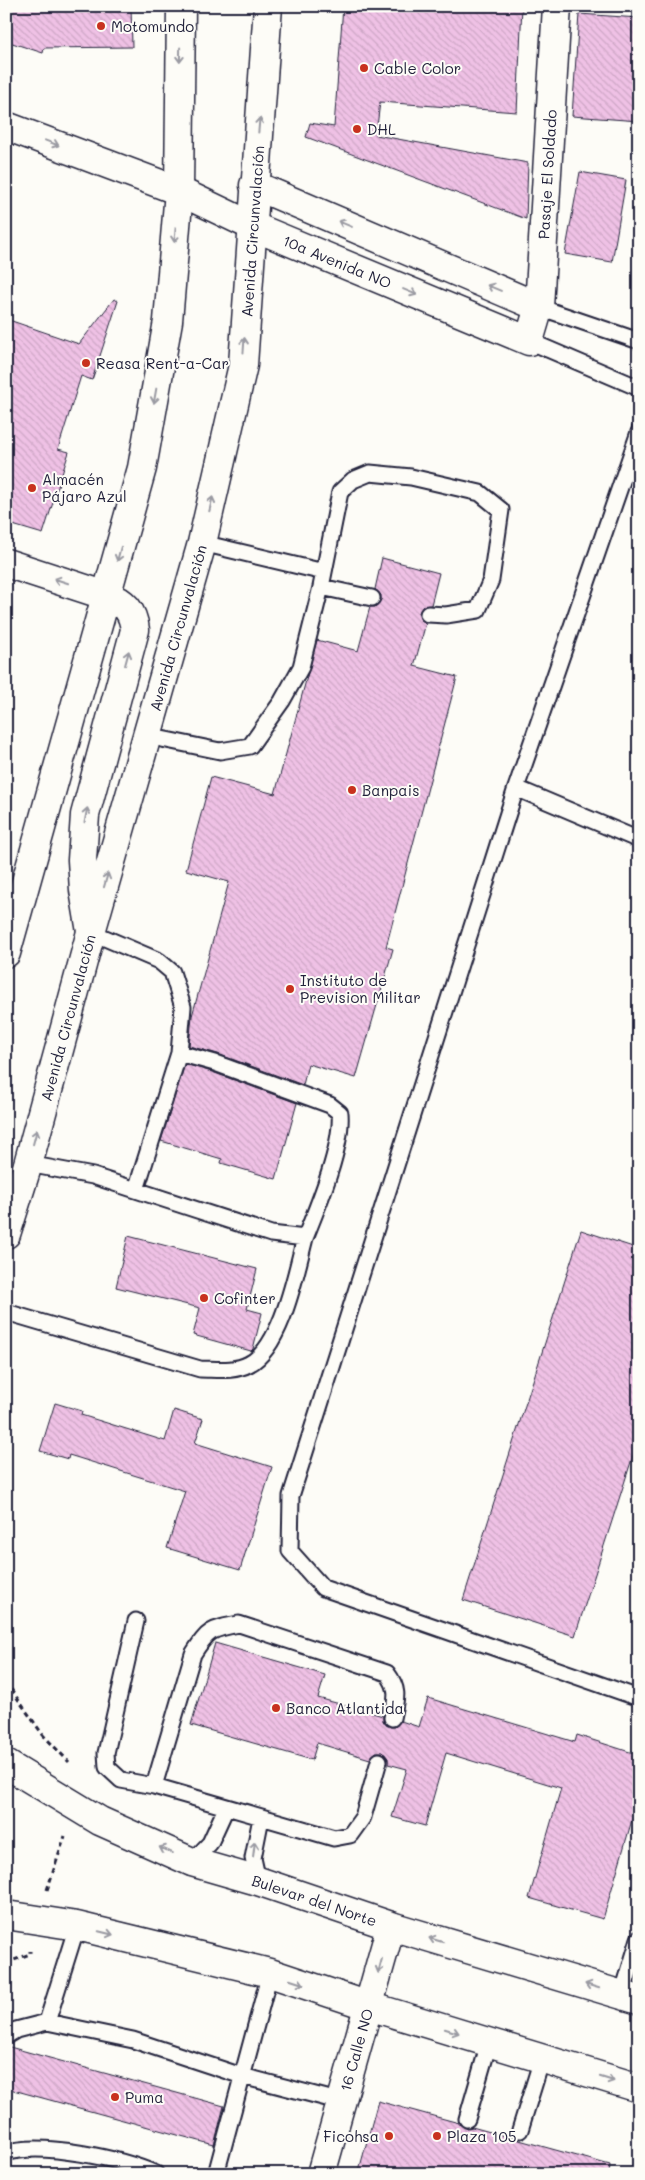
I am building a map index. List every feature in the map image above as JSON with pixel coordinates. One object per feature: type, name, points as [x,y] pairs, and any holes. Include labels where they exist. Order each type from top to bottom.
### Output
[{"type":"main road","points":[[6,953],[142,468],[168,321],[179,191],[181,6]]},
{"type":"main road","name":"Avenida Circunvalación","points":[[6,1234],[28,1164],[91,932],[202,543],[242,365],[268,6]]},
{"type":"main road","name":"Pasaje El Soldado","points":[[529,341],[539,307],[557,6]]},
{"type":"main road","name":"10a Avenida NO","points":[[6,126],[179,191],[252,226],[529,341]]},
{"type":"main road","points":[[254,185],[539,307]]},
{"type":"main road","points":[[6,563],[115,598],[126,605],[133,616],[135,630],[85,815],[82,860],[84,890],[91,932]]},
{"type":"main road","name":"Bulevar del Norte","points":[[6,1764],[100,1822],[192,1862],[258,1881],[391,1926],[631,1997]]},
{"type":"main road","points":[[6,1915],[78,1926],[270,1973],[369,2006],[639,2088]]},
{"type":"main road","name":"16 Calle NO","points":[[321,2174],[391,1926]]},
{"type":"lane","points":[[539,307],[639,341]]},
{"type":"lane","points":[[529,341],[639,388]]},
{"type":"lane","points":[[639,432],[516,788],[291,1496],[290,1551],[323,1588],[639,1698]]},
{"type":"lane","points":[[147,736],[220,751],[250,746],[282,701],[301,667],[321,587],[340,492],[353,480],[370,473],[411,477],[480,493],[501,510],[491,580],[478,610],[446,615],[428,614]]},
{"type":"lane","points":[[202,543],[324,572]]},
{"type":"lane","points":[[321,587],[372,598]]},
{"type":"lane","points":[[516,788],[639,840]]},
{"type":"lane","points":[[91,932],[159,960],[172,972],[183,1007],[179,1053],[136,1190]]},
{"type":"lane","points":[[6,1312],[200,1369],[230,1369],[249,1364],[267,1348],[284,1312],[305,1238],[326,1182],[341,1125],[340,1113],[330,1105],[215,1063],[179,1053]]},
{"type":"lane","points":[[28,1164],[94,1176],[271,1234],[305,1238]]},
{"type":"lane","points":[[136,1621],[106,1753],[107,1766],[121,1780],[154,1786],[334,1838],[350,1835],[363,1817],[379,1761]]},
{"type":"lane","points":[[154,1786],[193,1654],[204,1635],[220,1627],[239,1624],[387,1673],[394,1682],[397,1694],[392,1718]]},
{"type":"lane","points":[[192,1862],[210,1843],[226,1808]]},
{"type":"lane","points":[[258,1881],[253,1858],[262,1818]]},
{"type":"lane","points":[[47,2022],[78,1926]]},
{"type":"lane","points":[[631,1997],[639,1940]]},
{"type":"lane","points":[[216,2174],[270,1973]]},
{"type":"lane","points":[[6,2036],[16,2030],[47,2022],[133,2040],[242,2076],[342,2102]]},
{"type":"lane","points":[[467,2119],[489,2043]]},
{"type":"lane","points":[[520,2130],[542,2059]]},
{"type":"lane","points":[[6,2153],[16,2150],[67,2151],[143,2168],[156,2174]]},
{"type":"building","points":[[6,6],[131,6],[132,47],[44,48],[43,53],[6,41]]},
{"type":"building","points":[[343,6],[522,6],[517,112],[380,102],[376,135],[528,163],[526,219],[306,137],[310,123],[334,127]]},
{"type":"building","points":[[579,14],[639,18],[639,121],[572,116]]},
{"type":"building","points":[[580,172],[626,180],[612,262],[565,254]]},
{"type":"building","points":[[114,299],[118,301],[92,380],[81,376],[58,449],[69,452],[43,534],[6,523],[6,319],[79,344]]},
{"type":"building","points":[[382,558],[439,573],[431,605],[423,606],[419,613],[420,619],[426,623],[414,666],[457,677],[386,947],[393,949],[356,1078],[308,1064],[303,1085],[218,1054],[189,1046],[192,1016],[229,882],[186,870],[211,777],[275,794],[317,640],[358,651],[370,607],[375,607],[381,600],[381,595],[375,589]]},
{"type":"building","points":[[185,1064],[297,1103],[276,1179],[221,1163],[222,1159],[161,1141]]},
{"type":"building","points":[[581,1230],[639,1249],[639,1437],[575,1636],[463,1600]]},
{"type":"building","name":"Cofinter","points":[[128,1236],[257,1269],[247,1309],[262,1313],[253,1349],[251,1351],[193,1335],[200,1308],[116,1287]]},
{"type":"building","points":[[55,1403],[82,1411],[81,1415],[165,1441],[174,1410],[203,1419],[195,1443],[272,1467],[240,1570],[167,1548],[185,1491],[69,1455],[68,1459],[40,1451]]},
{"type":"building","points":[[215,1643],[325,1675],[318,1698],[383,1716],[383,1721],[390,1727],[395,1727],[401,1721],[419,1727],[428,1698],[575,1742],[577,1735],[639,1755],[639,1796],[603,1919],[529,1898],[561,1788],[446,1753],[425,1826],[392,1817],[407,1769],[388,1764],[388,1758],[382,1752],[376,1752],[370,1759],[317,1743],[312,1760],[191,1725]]},
{"type":"building","name":"Puma","points":[[6,2046],[224,2106],[214,2145],[6,2088]]},
{"type":"building","name":"Plaza 105","points":[[378,2101],[459,2123],[465,2128],[472,2127],[610,2165],[609,2174],[358,2174]]},
{"type":"place","name":"Motomundo","points":[[101,26]]},
{"type":"place","name":"Cable Color","points":[[364,68]]},
{"type":"place","name":"DHL","points":[[357,129]]},
{"type":"place","name":"Reasa Rent-a-Car","points":[[86,363]]},
{"type":"place","name":"Almacén Pájaro Azul","points":[[32,488]]},
{"type":"place","name":"Banpais","points":[[352,790]]},
{"type":"place","name":"Instituto de Prevision Militar","points":[[290,989]]},
{"type":"place","name":"Cofinter","points":[[204,1298]]},
{"type":"place","name":"Banco Atlantida","points":[[276,1708]]},
{"type":"place","name":"Puma","points":[[115,2097]]},
{"type":"place","name":"Ficohsa","points":[[389,2136]]},
{"type":"place","name":"Plaza 105","points":[[437,2136]]}]
